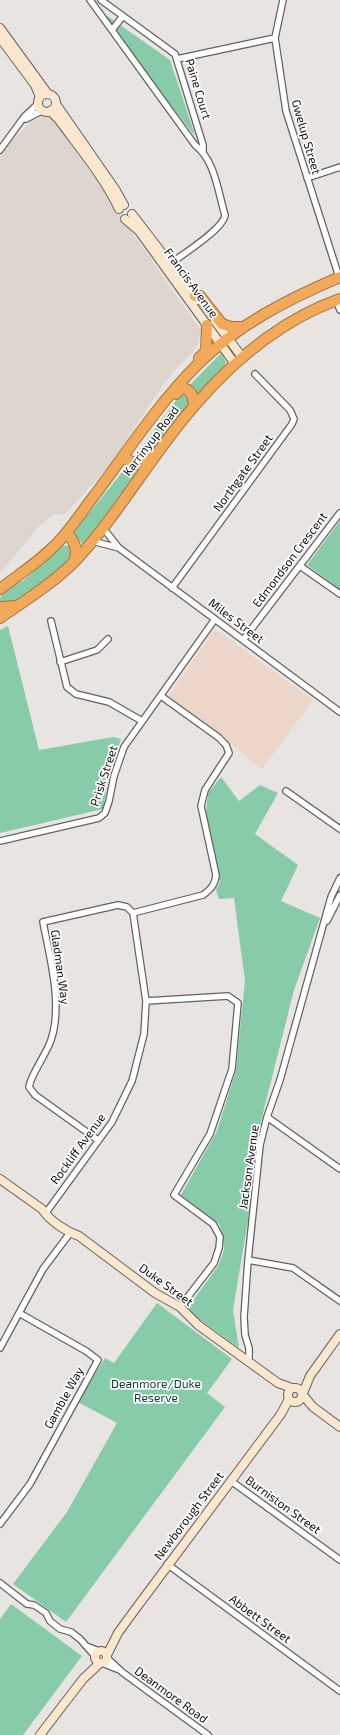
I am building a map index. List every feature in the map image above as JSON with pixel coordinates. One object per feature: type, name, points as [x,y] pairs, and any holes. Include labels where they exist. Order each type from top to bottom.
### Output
[{"type":"highway","name":"Karrinyup Road","points":[[2,588],[31,567],[66,533],[164,403],[197,365],[224,341],[244,327],[285,302],[340,277]]},
{"type":"highway","points":[[195,296],[200,296],[222,324],[231,327],[244,327]]},
{"type":"highway","name":"Karrinyup Road","points":[[0,618],[46,586],[75,560],[103,528],[194,405],[239,361],[268,337],[294,320],[338,299]]},
{"type":"highway","points":[[194,405],[191,392],[183,388],[181,388],[170,402],[164,403],[164,397],[206,351],[207,325]]},
{"type":"highway","points":[[123,457],[132,463],[145,463],[165,438],[171,436]]},
{"type":"highway","points":[[66,533],[75,545],[77,552],[75,560]]},
{"type":"highway","points":[[0,607],[16,606]]},
{"type":"street","name":"Paine Court","points":[[90,0],[195,145],[203,151],[210,164],[225,215],[225,220],[216,229],[168,265]]},
{"type":"street","name":"Paine Court","points":[[101,0],[170,50],[177,59],[203,145],[203,151]]},
{"type":"street","name":"Gwelup Street","points":[[282,0],[274,38],[286,111],[306,178],[340,277]]},
{"type":"street","points":[[112,30],[123,16]]},
{"type":"street","points":[[0,28],[42,98]]},
{"type":"street","points":[[0,38],[35,85],[42,98],[40,108],[50,108]]},
{"type":"street","points":[[177,59],[274,38]]},
{"type":"street","points":[[0,150],[24,117],[42,98],[54,96],[50,108],[26,120],[24,119]]},
{"type":"street","name":"Francis Avenue","points":[[50,108],[115,189],[121,207],[119,216],[128,216],[195,296],[224,341],[239,361]]},
{"type":"street","points":[[306,178],[340,167]]},
{"type":"street","name":"Francis Avenue","points":[[168,265],[207,325],[224,341]]},
{"type":"street","points":[[338,299],[340,310]]},
{"type":"street","name":"Northgate Street","points":[[172,588],[292,424],[294,419],[290,410],[255,374]]},
{"type":"street","name":"Edmondson Crescent","points":[[243,640],[340,513]]},
{"type":"street","name":"Miles Street","points":[[103,528],[119,548],[340,712]]},
{"type":"street","name":"Miles Street","points":[[92,541],[119,548]]},
{"type":"street","points":[[300,566],[340,594]]},
{"type":"street","name":"Prisk Street","points":[[0,841],[99,818],[105,813],[114,776],[124,747],[215,619]]},
{"type":"street","points":[[51,621],[60,662],[68,687],[76,694],[109,702],[142,721]]},
{"type":"street","points":[[60,662],[98,650],[108,639]]},
{"type":"street","points":[[133,913],[203,895],[212,888],[216,875],[201,806],[205,790],[229,753],[226,745],[218,737],[161,696]]},
{"type":"street","points":[[286,792],[340,829]]},
{"type":"street","name":"Jackson Avenue","points":[[249,1362],[249,1348],[245,1335],[244,1317],[248,1260],[260,1145],[267,1117],[280,1080],[331,897],[340,878]]},
{"type":"street","name":"Jackson Avenue","points":[[321,933],[338,902],[340,895]]},
{"type":"street","points":[[331,897],[338,902]]},
{"type":"street","name":"Gladman Way","points":[[98,1140],[35,1095],[29,1087],[30,1082],[52,1039],[56,1006],[43,922],[118,905],[127,907],[133,913]]},
{"type":"street","name":"Rockliff Avenue","points":[[45,1209],[112,1122],[132,1081],[144,1034],[146,1001],[133,913]]},
{"type":"street","points":[[146,1001],[228,996],[238,1003],[232,1069],[210,1134],[174,1195],[213,1224],[220,1237],[219,1248],[214,1263],[180,1307]]},
{"type":"street","points":[[267,1117],[340,1169]]},
{"type":"street","name":"Duke Street","points":[[0,1179],[73,1228],[78,1236]]},
{"type":"street","name":"Duke Street","points":[[45,1209],[46,1215],[70,1233],[78,1236],[155,1293],[180,1307],[198,1325],[340,1427]]},
{"type":"street","points":[[0,1348],[43,1269],[70,1233]]},
{"type":"street","points":[[248,1260],[293,1268],[340,1301]]},
{"type":"street","name":"Gamble Way","points":[[0,1524],[30,1484],[98,1360],[86,1351],[19,1313]]},
{"type":"street","name":"Newborough Street","points":[[40,1735],[101,1657],[167,1564],[310,1376],[340,1334]]},
{"type":"street","name":"Burniston Street","points":[[231,1481],[340,1560]]},
{"type":"street","name":"Abbett Street","points":[[167,1564],[340,1692]]},
{"type":"street","points":[[0,1583],[27,1604],[34,1605],[46,1613],[50,1621],[60,1629],[68,1630],[101,1657]]},
{"type":"street","name":"Deanmore Road","points":[[101,1657],[208,1735]]},
{"type":"shaded area","points":[[43,116],[55,121],[201,331],[198,344],[192,353],[174,371],[156,395],[110,465],[65,514],[53,515],[38,527],[0,572],[0,155],[7,145],[33,120]]},
{"type":"shaded area","points":[[214,631],[221,633],[313,700],[262,769],[248,759],[241,751],[167,697]]},
{"type":"green space","points":[[96,8],[170,60],[195,135],[194,135]]},
{"type":"green space","points":[[221,353],[226,362],[221,372],[144,462],[133,459],[180,395]]},
{"type":"green space","points":[[128,465],[143,469],[83,547],[81,542],[72,534]]},
{"type":"green space","points":[[340,521],[340,589],[307,565]]},
{"type":"green space","points":[[71,545],[73,556],[54,576],[15,603],[4,604],[0,600],[1,595],[16,583],[23,581],[63,546]]},
{"type":"green space","points":[[8,626],[39,750],[113,737],[121,739],[110,768],[103,809],[0,833],[0,630]]},
{"type":"green space","points":[[221,777],[239,801],[260,785],[278,793],[255,834],[298,865],[281,901],[320,918],[294,990],[256,1141],[248,1220],[233,1310],[239,1348],[186,1310],[218,1266],[224,1250],[223,1235],[219,1224],[181,1195],[217,1131],[236,1070],[245,981],[234,898],[219,899],[216,890],[220,882],[206,814],[208,793]]},
{"type":"green space","name":"Deanmore/Duke Reserve","points":[[157,1303],[232,1359],[207,1393],[225,1407],[66,1622],[13,1584],[67,1512],[117,1423],[78,1402],[105,1358],[114,1363]]},
{"type":"green space","points":[[11,1604],[82,1656],[23,1735],[0,1735],[0,1619]]}]
